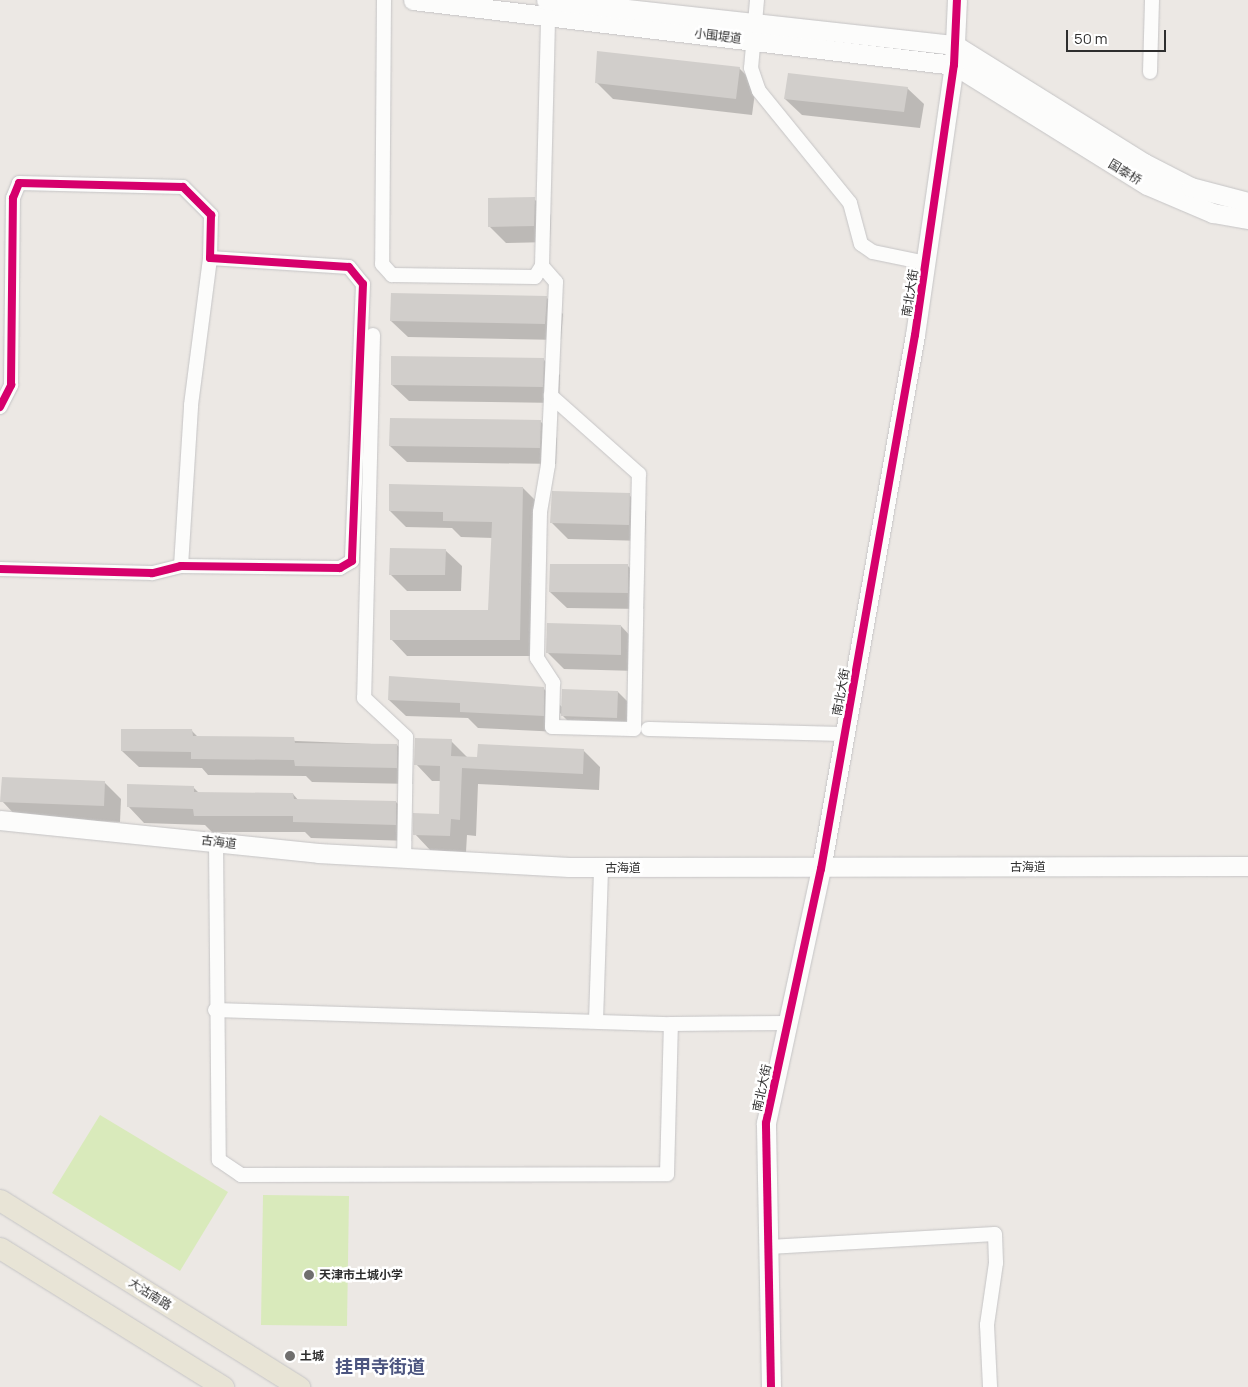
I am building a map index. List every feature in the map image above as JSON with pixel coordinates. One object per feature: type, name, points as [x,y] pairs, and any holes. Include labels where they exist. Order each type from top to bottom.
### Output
[{"type":"main road","name":"大沽南路","points":[[0,1200],[299,1387]]},
{"type":"main road","points":[[0,1248],[223,1387]]},
{"type":"street","points":[[384,0],[382,264],[392,275],[535,277],[542,266],[547,8]]},
{"type":"street","name":"小围堤道","points":[[413,0],[619,11],[954,65],[1011,102]]},
{"type":"street","points":[[757,0],[751,68],[759,91],[850,202],[861,244],[872,252],[926,263]]},
{"type":"street","name":"南北大街","points":[[771,1387],[766,1122],[822,869],[926,263],[954,65],[957,0]]},
{"type":"street","points":[[1150,72],[1152,0]]},
{"type":"street","name":"小围堤道","points":[[754,32],[955,45],[1024,88]]},
{"type":"street","name":"国泰桥","points":[[1024,88],[1169,177],[1248,202]]},
{"type":"street","name":"国泰桥","points":[[1011,102],[1147,186],[1213,212],[1248,220]]},
{"type":"street","points":[[0,407],[11,385],[6,319],[6,256],[13,198],[18,182],[183,188],[211,215],[210,258],[190,405],[181,566]]},
{"type":"street","points":[[0,569],[152,573],[181,566],[340,568],[352,561],[363,284],[349,267],[210,258]]},
{"type":"street","points":[[542,266],[556,282],[551,396],[540,512],[537,658],[553,683],[552,727],[634,729],[639,474],[551,396]]},
{"type":"street","points":[[373,335],[364,698],[406,737],[404,858]]},
{"type":"street","points":[[648,729],[845,734]]},
{"type":"street","name":"古海道","points":[[0,820],[404,858],[601,867],[822,869],[1248,866]]},
{"type":"street","points":[[216,841],[215,1010],[219,1160],[240,1175],[667,1174],[671,1024]]},
{"type":"street","points":[[596,1022],[601,867]]},
{"type":"street","points":[[215,1010],[671,1024],[788,1023]]},
{"type":"street","points":[[769,1247],[995,1234],[996,1263],[987,1325],[990,1387]]},
{"type":"green space","points":[[100,1115],[228,1192],[180,1271],[52,1193]]},
{"type":"green space","points":[[263,1195],[349,1196],[347,1326],[261,1325]]},
{"type":"building","points":[[597,51],[740,67],[736,99],[595,83]]},
{"type":"building","points":[[788,73],[908,87],[904,112],[784,99]]},
{"type":"building","points":[[535,197],[534,226],[488,227],[488,198]]},
{"type":"building","points":[[391,293],[547,296],[545,324],[390,321]]},
{"type":"building","points":[[391,356],[544,358],[543,387],[391,385]]},
{"type":"building","points":[[390,418],[541,420],[540,448],[389,446]]},
{"type":"building","points":[[389,484],[523,487],[520,640],[390,640],[390,610],[488,610],[492,522],[443,521],[443,512],[389,511]]},
{"type":"building","points":[[552,491],[630,493],[629,525],[550,523]]},
{"type":"building","points":[[390,548],[446,549],[445,575],[389,575]]},
{"type":"building","points":[[550,564],[628,564],[628,593],[549,592]]},
{"type":"building","points":[[547,623],[621,625],[621,655],[546,653]]},
{"type":"building","points":[[389,676],[544,687],[544,716],[460,712],[460,703],[388,700]]},
{"type":"building","points":[[562,689],[618,691],[617,718],[561,716]]},
{"type":"building","points":[[121,729],[192,729],[193,736],[294,737],[295,743],[397,744],[397,768],[295,766],[294,760],[191,759],[191,752],[121,751]]},
{"type":"building","points":[[415,738],[452,739],[451,756],[477,757],[478,744],[584,749],[583,774],[462,768],[460,820],[451,819],[450,836],[413,835],[413,813],[439,814],[440,766],[414,765]]},
{"type":"building","points":[[2,777],[105,781],[104,806],[0,802]]},
{"type":"building","points":[[127,784],[194,786],[194,792],[293,793],[294,799],[396,801],[396,825],[293,822],[293,816],[194,816],[193,809],[127,807]]},
{"type":"cycle path","points":[[771,1387],[766,1123],[821,869],[915,335],[954,65],[957,0]]},
{"type":"cycle path","points":[[0,407],[11,385],[13,198],[19,183],[183,187],[211,215],[210,258],[349,267],[363,284],[352,561],[340,568],[181,566],[152,573],[0,569]]},
{"type":"place","name":"天津市土城小学","points":[[309,1275]]},
{"type":"place","name":"土城","points":[[290,1356]]},
{"type":"district","name":"挂甲寺街道","points":[[380,1366]]}]
